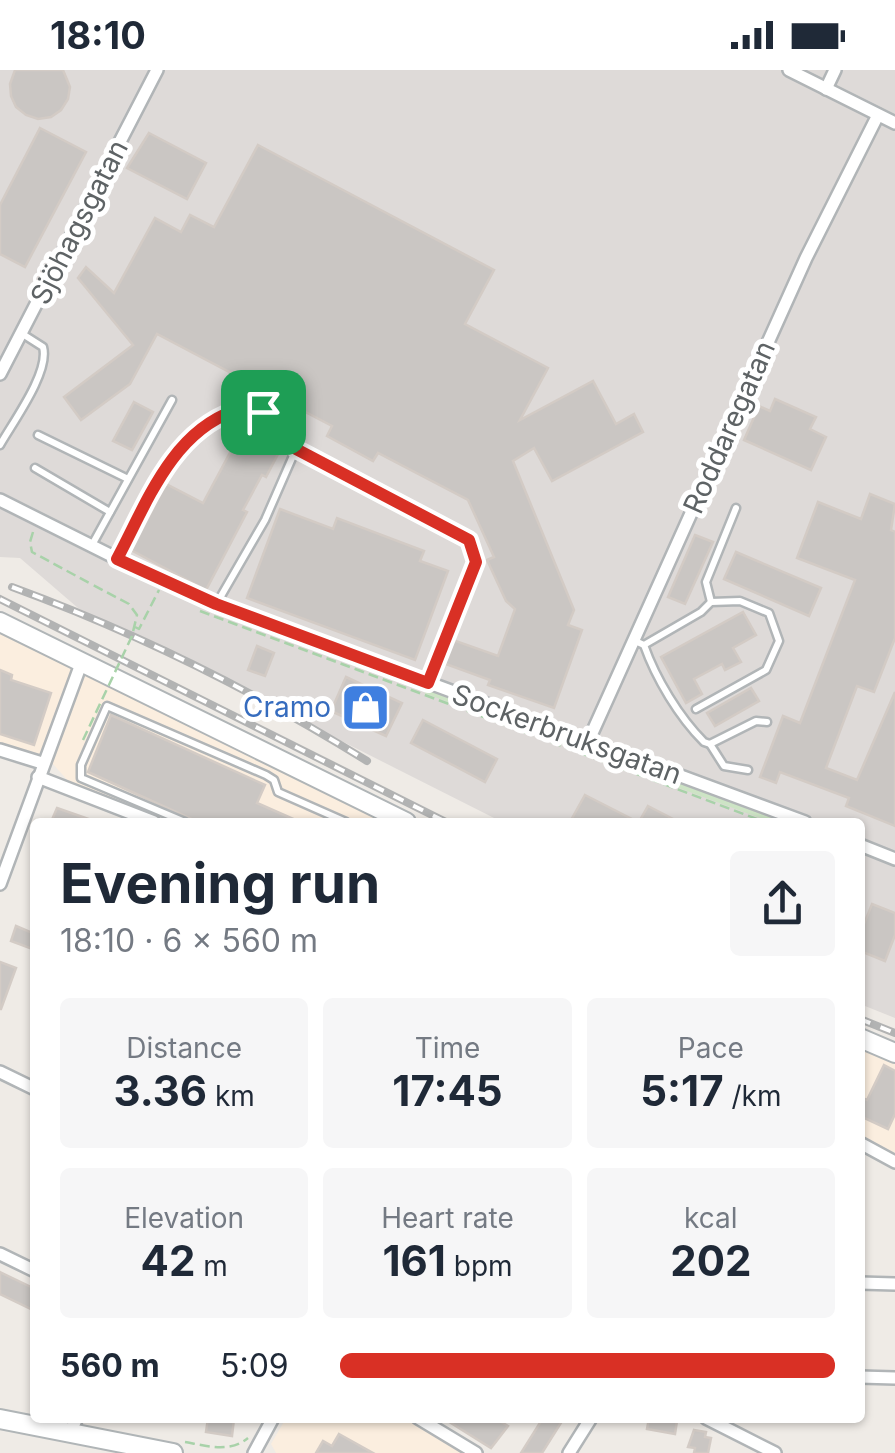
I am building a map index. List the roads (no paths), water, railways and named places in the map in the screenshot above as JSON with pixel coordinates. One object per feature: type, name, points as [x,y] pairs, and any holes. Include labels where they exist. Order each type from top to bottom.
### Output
[{"type":"main road","points":[[0,622],[398,818]]},
{"type":"main road","points":[[865,1040],[895,1052]]},
{"type":"main road","points":[[0,1419],[30,1421]]},
{"type":"main road","points":[[74,1425],[173,1453]]},
{"type":"street","name":"Sjöhagsgatan","points":[[0,374],[157,70]]},
{"type":"street","points":[[789,70],[895,124]]},
{"type":"street","points":[[826,89],[834,70]]},
{"type":"street","name":"Roddaregatan","points":[[588,742],[639,643],[806,258],[878,115]]},
{"type":"street","name":"Sockerbruksgatan","points":[[0,500],[216,604],[794,818]]},
{"type":"street","points":[[0,884],[81,664]]},
{"type":"street","points":[[0,750],[42,763]]},
{"type":"street","points":[[38,777],[144,818]]},
{"type":"street","points":[[865,846],[895,858]]},
{"type":"street","points":[[0,1072],[30,1087]]},
{"type":"street","points":[[865,1146],[895,1162]]},
{"type":"street","points":[[0,1254],[30,1269]]},
{"type":"street","points":[[865,1282],[895,1284]]},
{"type":"street","points":[[865,1378],[895,1378]]},
{"type":"street","points":[[254,1453],[271,1423]]},
{"type":"street","points":[[426,1423],[476,1453]]},
{"type":"street","points":[[569,1453],[588,1423]]},
{"type":"street","points":[[716,1423],[775,1453]]},
{"type":"lane","points":[[0,445],[45,359],[43,347],[21,333]]},
{"type":"lane","points":[[92,546],[172,400]]},
{"type":"lane","points":[[117,559],[170,462],[200,428],[234,411],[263,412],[288,422],[296,449],[265,520],[216,604]]},
{"type":"lane","points":[[38,435],[128,479]]},
{"type":"lane","points":[[296,449],[469,540],[476,562],[428,683]]},
{"type":"lane","points":[[35,468],[110,512]]},
{"type":"lane","points":[[711,602],[706,582],[736,508]]},
{"type":"lane","points":[[696,709],[766,670],[778,641],[769,613],[740,601],[711,602],[701,612],[639,643],[679,711],[700,738],[710,744],[724,766],[748,770]]},
{"type":"lane","points":[[176,818],[81,778],[81,765],[107,706],[266,776],[274,780],[278,792],[337,818]]},
{"type":"lane","points":[[710,744],[756,721],[766,722]]},
{"type":"lane","points":[[318,818],[321,811]]},
{"type":"railway","points":[[12,587],[104,623],[194,665],[367,761]]},
{"type":"railway","points":[[0,599],[438,818]]},
{"type":"railway","points":[[865,1021],[895,1033]]},
{"type":"place","name":"Cramo","points":[[366,707]]}]
